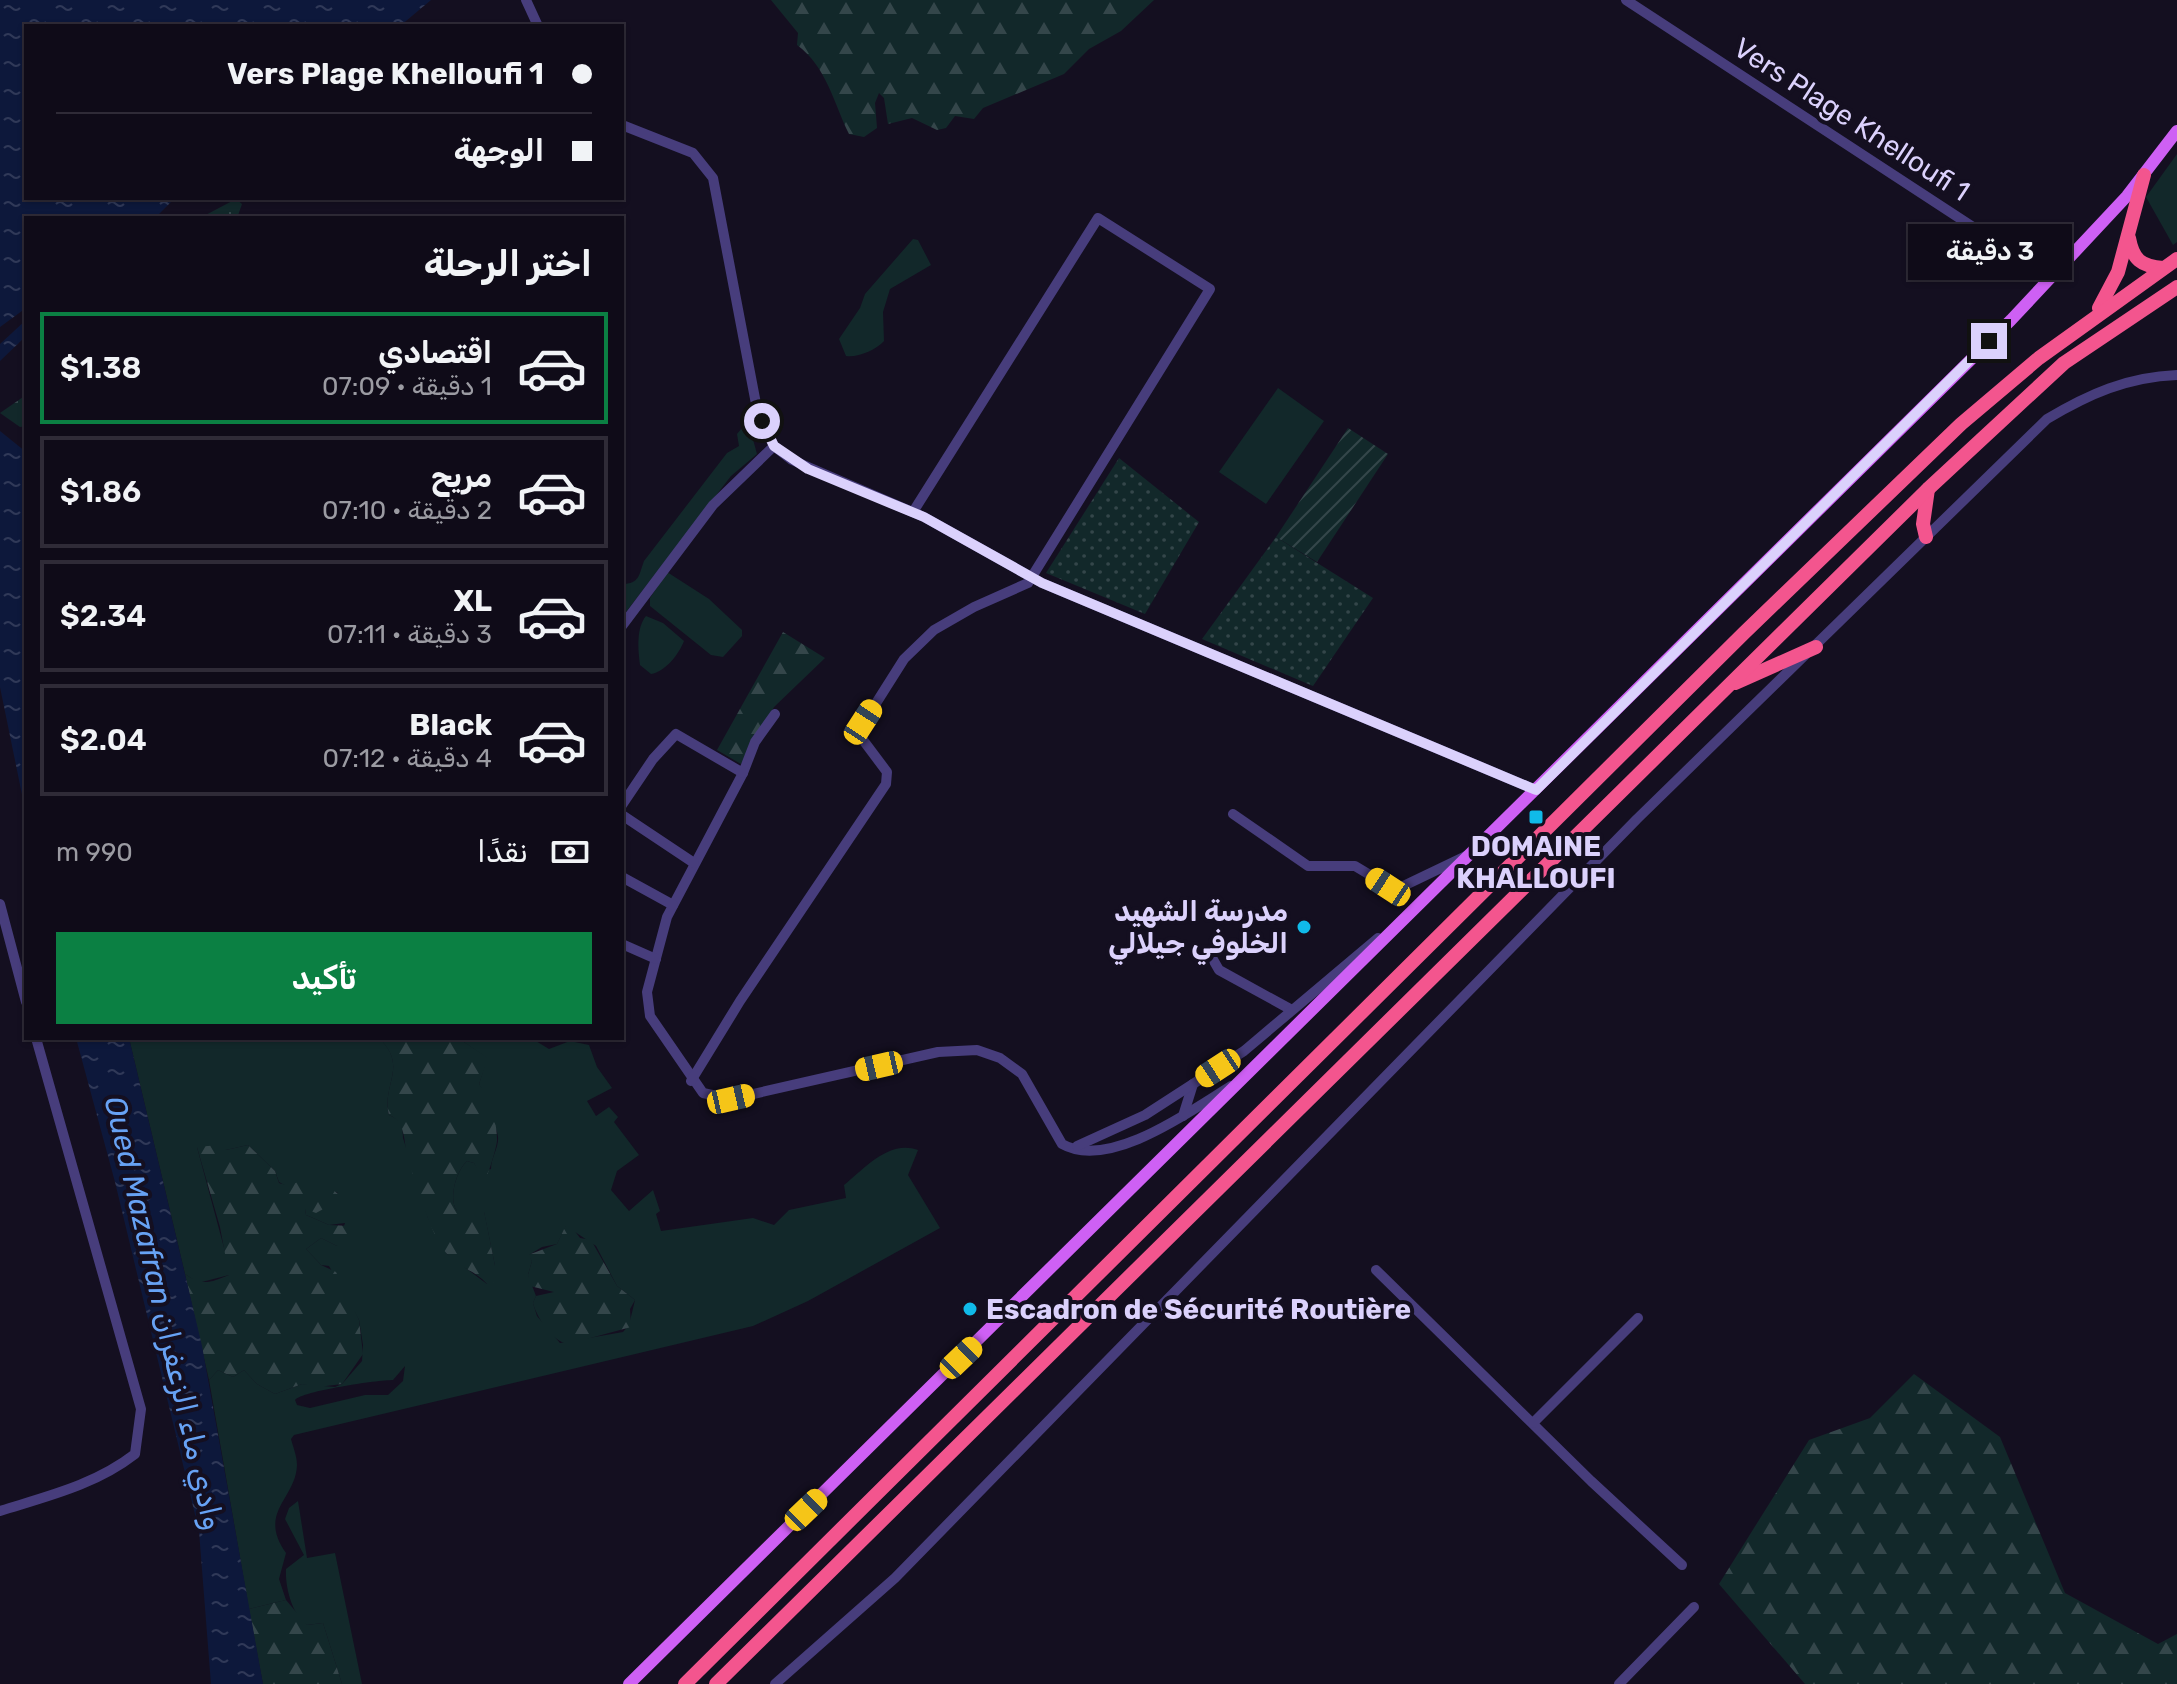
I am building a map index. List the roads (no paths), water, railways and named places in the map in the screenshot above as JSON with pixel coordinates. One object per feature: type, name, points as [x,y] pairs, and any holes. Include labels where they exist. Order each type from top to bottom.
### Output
[{"type":"highway","points":[[2095,315],[2115,281],[2144,175]]},
{"type":"highway","points":[[2129,236],[2133,254],[2140,263],[2163,268]]},
{"type":"highway","points":[[685,1684],[1744,633],[1961,424],[2095,315],[2177,259]]},
{"type":"highway","points":[[716,1684],[1928,489],[2064,363],[2177,287]]},
{"type":"highway","points":[[1926,537],[1923,524],[1928,489]]},
{"type":"highway","points":[[1721,690],[1816,647]]},
{"type":"main road","points":[[629,1684],[1249,1075],[2051,278],[2144,175],[2177,131]]},
{"type":"street","points":[[526,0],[537,24]]},
{"type":"street","name":"Vers Plage Khelloufi 1","points":[[1626,0],[2051,278]]},
{"type":"street","points":[[624,126],[693,153],[713,178],[754,397],[774,446],[808,469],[913,512],[1032,578],[1536,790]]},
{"type":"street","points":[[691,1081],[740,1001],[886,784],[887,772],[863,740],[861,727],[904,659],[934,630],[982,603],[1023,588],[1032,578],[1210,289],[1098,218],[913,512]]},
{"type":"street","points":[[775,1684],[895,1578],[1637,819],[2047,419],[2088,395],[2127,380],[2177,375]]},
{"type":"street","points":[[624,623],[713,505],[774,446]]},
{"type":"street","points":[[775,714],[755,742],[743,773],[673,905],[647,992],[647,1008],[691,1081],[711,1097],[731,1099],[938,1052],[977,1050],[1013,1065],[1062,1144],[1073,1148],[1127,1146],[1249,1075]]},
{"type":"street","points":[[624,802],[653,759],[676,734],[743,773]]},
{"type":"street","points":[[1233,814],[1308,866],[1355,866],[1395,890],[1471,853]]},
{"type":"street","points":[[624,816],[694,863]]},
{"type":"street","points":[[624,878],[673,905]]},
{"type":"street","points":[[0,904],[24,994]]},
{"type":"street","points":[[1073,1148],[1145,1115],[1244,1051],[1290,1009],[1414,909]]},
{"type":"street","points":[[624,945],[656,959]]},
{"type":"street","points":[[1217,949],[1211,956],[1219,970],[1290,1009]]},
{"type":"street","points":[[0,1511],[72,1489],[112,1472],[135,1454],[141,1409],[37,1040]]},
{"type":"street","points":[[1183,1116],[1193,1084]]},
{"type":"street","points":[[1376,1270],[1682,1565]]},
{"type":"street","points":[[1533,1423],[1638,1318]]},
{"type":"street","points":[[1619,1684],[1694,1607]]},
{"type":"water","points":[[0,0],[431,0],[402,24],[24,24],[24,200],[173,200],[157,216],[24,216],[24,309],[0,327]]},
{"type":"water","points":[[24,322],[24,338],[0,361],[0,344]]},
{"type":"water","points":[[0,431],[24,450],[24,804],[0,687]]},
{"type":"water","name":"Oued Mazafran وادي ماء الزعفران","points":[[77,1040],[129,1040],[202,1346],[263,1684],[211,1684],[199,1531],[115,1182]]},
{"type":"place","name":"DOMAINE KHALLOUFI","points":[[1536,817]]},
{"type":"place","name":"مدرسة الشهيد الخلوفي جيلالي","points":[[1304,927]]},
{"type":"place","name":"Escadron de Sécurité Routière","points":[[970,1309]]}]
